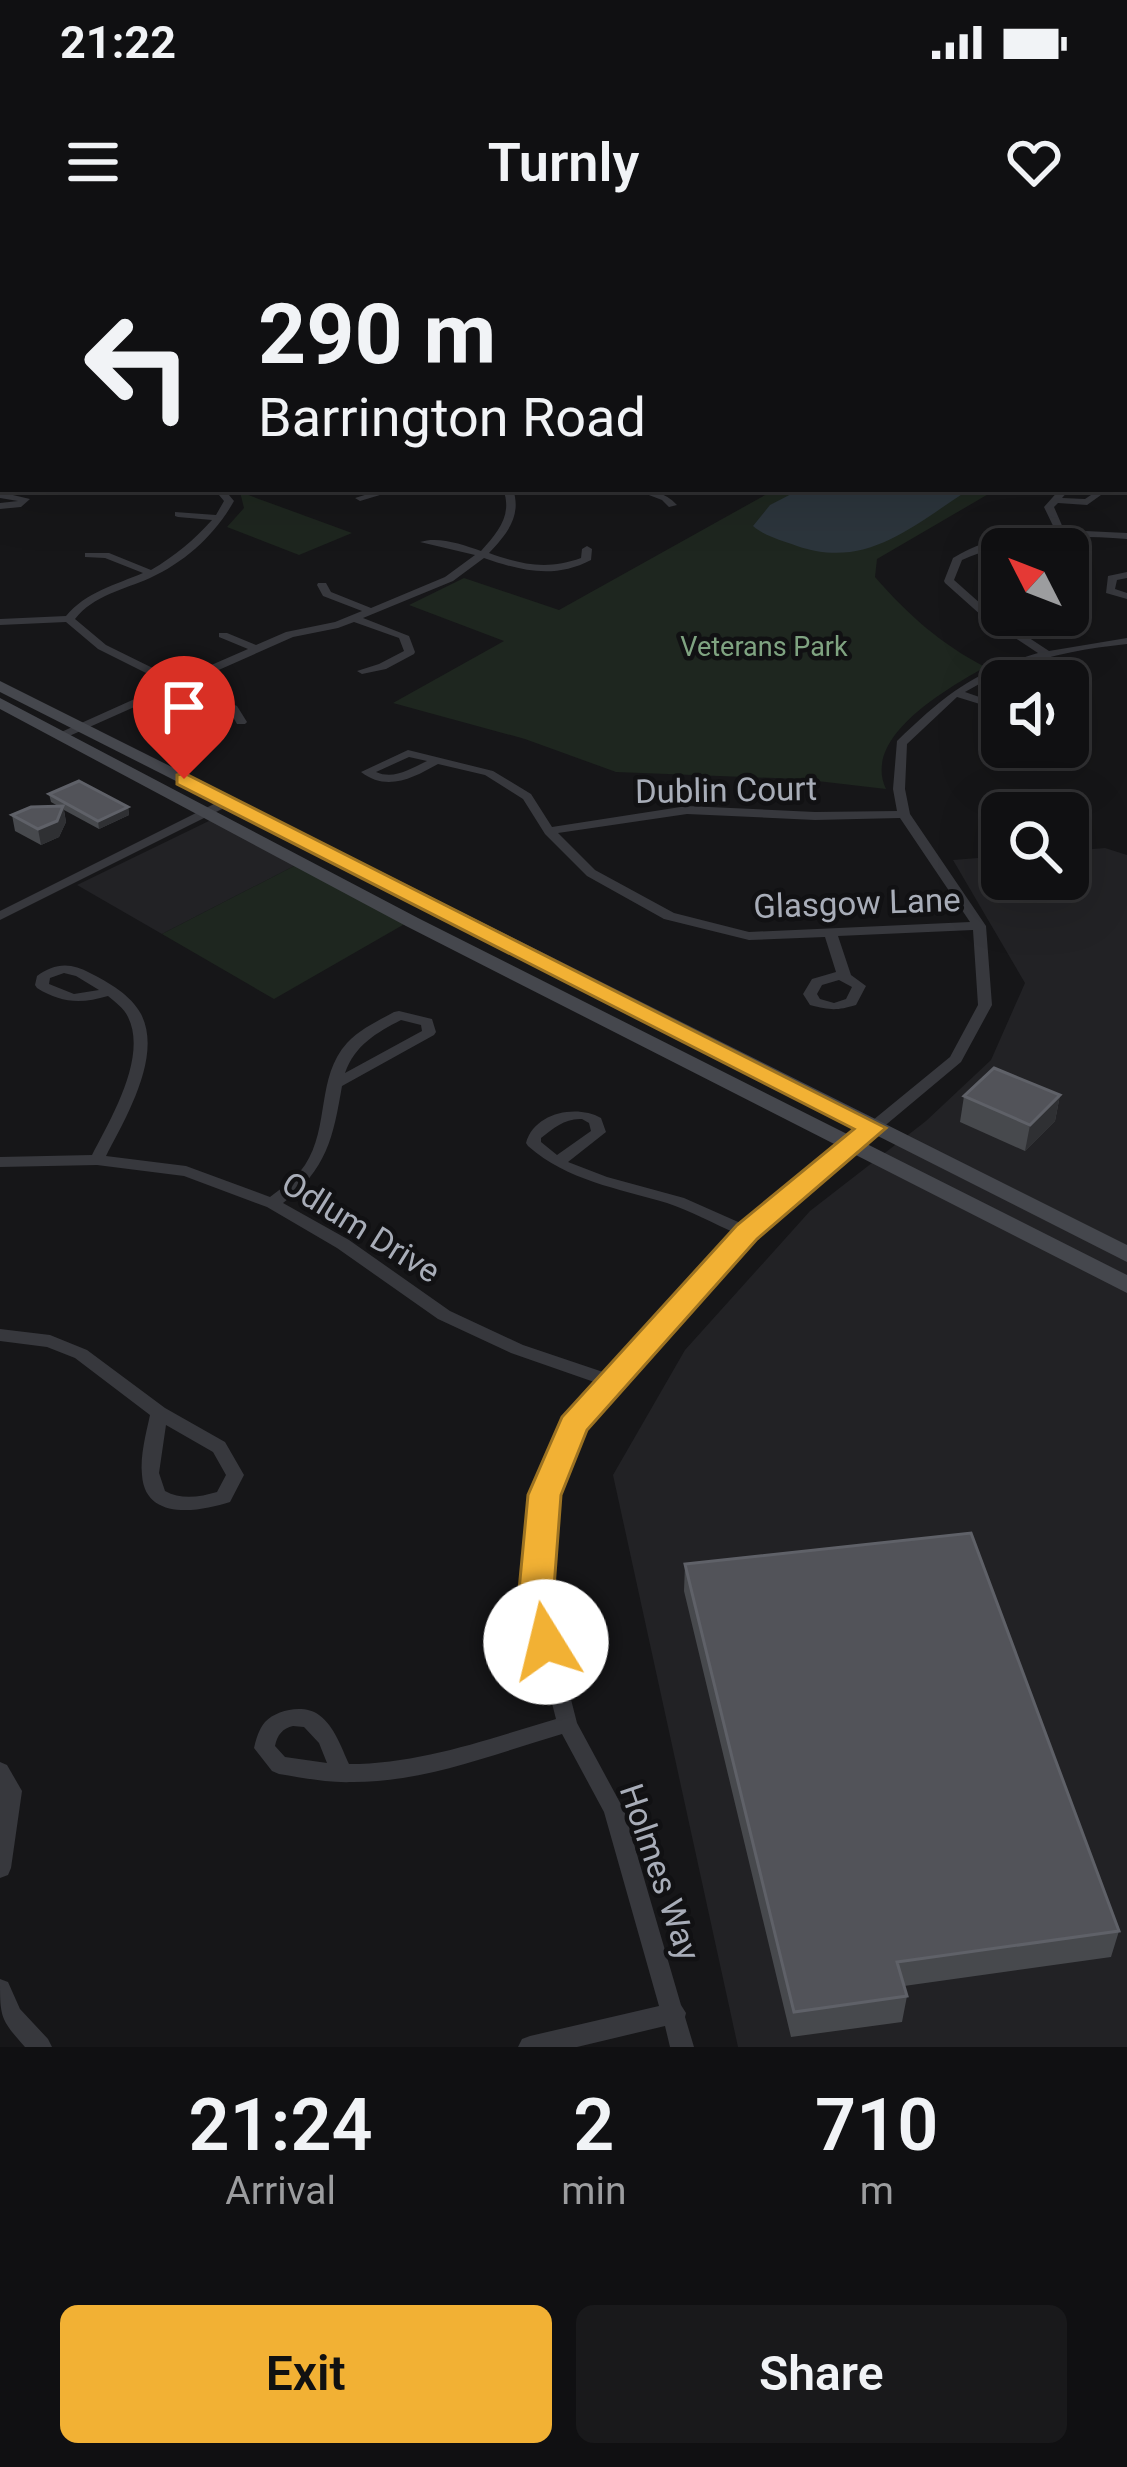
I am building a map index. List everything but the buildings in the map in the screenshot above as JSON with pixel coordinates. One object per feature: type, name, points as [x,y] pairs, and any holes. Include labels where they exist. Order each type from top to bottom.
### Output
[{"type":"main road","points":[[0,686],[71,731]]},
{"type":"main road","points":[[0,703],[71,731],[1127,1254]]},
{"type":"main road","points":[[219,806],[412,922],[1127,1286]]},
{"type":"street","points":[[483,240],[497,240]]},
{"type":"street","points":[[0,622],[69,619],[84,602],[151,573],[180,555],[218,518],[229,501],[222,492]]},
{"type":"street","points":[[360,498],[383,492]]},
{"type":"street","points":[[71,731],[290,634],[355,619],[448,580],[505,531],[513,503],[509,492]]},
{"type":"street","points":[[647,492],[671,505]]},
{"type":"street","points":[[1058,528],[1049,510],[1062,492]]},
{"type":"street","points":[[1055,500],[1087,502],[1096,495],[1094,492]]},
{"type":"street","points":[[0,495],[25,499],[18,505],[0,506]]},
{"type":"street","points":[[178,514],[218,518]]},
{"type":"street","points":[[1089,534],[1127,536]]},
{"type":"street","points":[[425,542],[445,542],[520,569],[545,572],[566,570],[586,560],[587,549]]},
{"type":"street","points":[[981,547],[958,558],[949,580],[981,609]]},
{"type":"street","points":[[88,555],[106,555],[151,573]]},
{"type":"street","points":[[1127,575],[1112,578],[1110,591],[1127,596]]},
{"type":"street","points":[[322,586],[327,594],[372,613]]},
{"type":"street","points":[[69,619],[81,634],[232,708],[241,722]]},
{"type":"street","points":[[355,619],[404,636],[410,652],[382,667],[362,671]]},
{"type":"street","points":[[223,635],[257,649]]},
{"type":"street","points":[[1019,636],[1048,655]]},
{"type":"street","points":[[980,926],[904,814],[899,789],[901,742],[956,693],[1002,669],[1048,655],[1127,641]]},
{"type":"street","points":[[956,693],[981,701]]},
{"type":"street","points":[[401,754],[434,762],[392,781],[381,781],[367,772],[401,754]]},
{"type":"street","name":"Glasgow Lane","points":[[434,762],[469,766],[508,783],[527,797],[549,831],[591,873],[669,916],[749,936],[980,926]]},
{"type":"street","points":[[0,916],[219,806]]},
{"type":"street","name":"Dublin Court","points":[[549,831],[687,810],[815,816],[904,814]]},
{"type":"street","name":"Holmes Way","points":[[682,2047],[614,1810],[567,1724],[536,1601],[545,1495],[573,1425],[747,1232],[956,1059],[985,1005],[980,926]]},
{"type":"street","points":[[831,934],[844,976]]},
{"type":"street","points":[[97,1160],[132,1089],[139,1054],[137,1019],[109,991]]},
{"type":"street","points":[[272,1203],[312,1166],[326,1130],[333,1085],[340,1063],[364,1035],[399,1016],[427,1022],[429,1032],[333,1085]]},
{"type":"street","name":"Odlum Drive","points":[[0,1162],[97,1160],[186,1172],[272,1203],[343,1244],[444,1316],[517,1349],[609,1381]]},
{"type":"street","points":[[559,1161],[594,1179],[686,1204],[747,1232]]},
{"type":"street","points":[[0,1335],[50,1341],[81,1354],[159,1414],[226,1453],[235,1475],[224,1497],[169,1505],[154,1497],[150,1486],[159,1414]]},
{"type":"street","points":[[342,1773],[435,1762],[567,1724]]},
{"type":"street","points":[[0,1771],[12,1791],[0,1868]]},
{"type":"street","points":[[0,1990],[12,2017],[40,2047]]},
{"type":"street","points":[[530,2047],[675,2013]]},
{"type":"shaded area","points":[[795,492],[965,492],[888,540],[845,552],[822,552],[768,536],[753,526],[770,505]]},
{"type":"shaded area","points":[[213,819],[298,864],[162,934],[77,885]]},
{"type":"shaded area","points":[[1105,848],[1127,855],[1127,2047],[738,2047],[613,1475],[685,1350],[810,1211],[926,1121],[991,1060],[1025,983],[953,860],[981,858],[981,900],[1089,900],[1089,849]]},
{"type":"green space","points":[[240,492],[352,533],[299,555],[227,527],[244,508]]},
{"type":"green space","name":"Veterans Park","points":[[771,492],[992,492],[877,559],[875,577],[900,604],[981,665],[981,670],[931,701],[897,733],[882,769],[886,789],[800,779],[616,772],[525,739],[393,703],[504,641],[409,605],[464,578],[559,610]]},
{"type":"green space","points":[[298,864],[408,922],[274,999],[162,934]]},
{"type":"route","points":[[184,779],[872,1128],[747,1232],[573,1425],[545,1495],[536,1601],[546,1642]]}]
